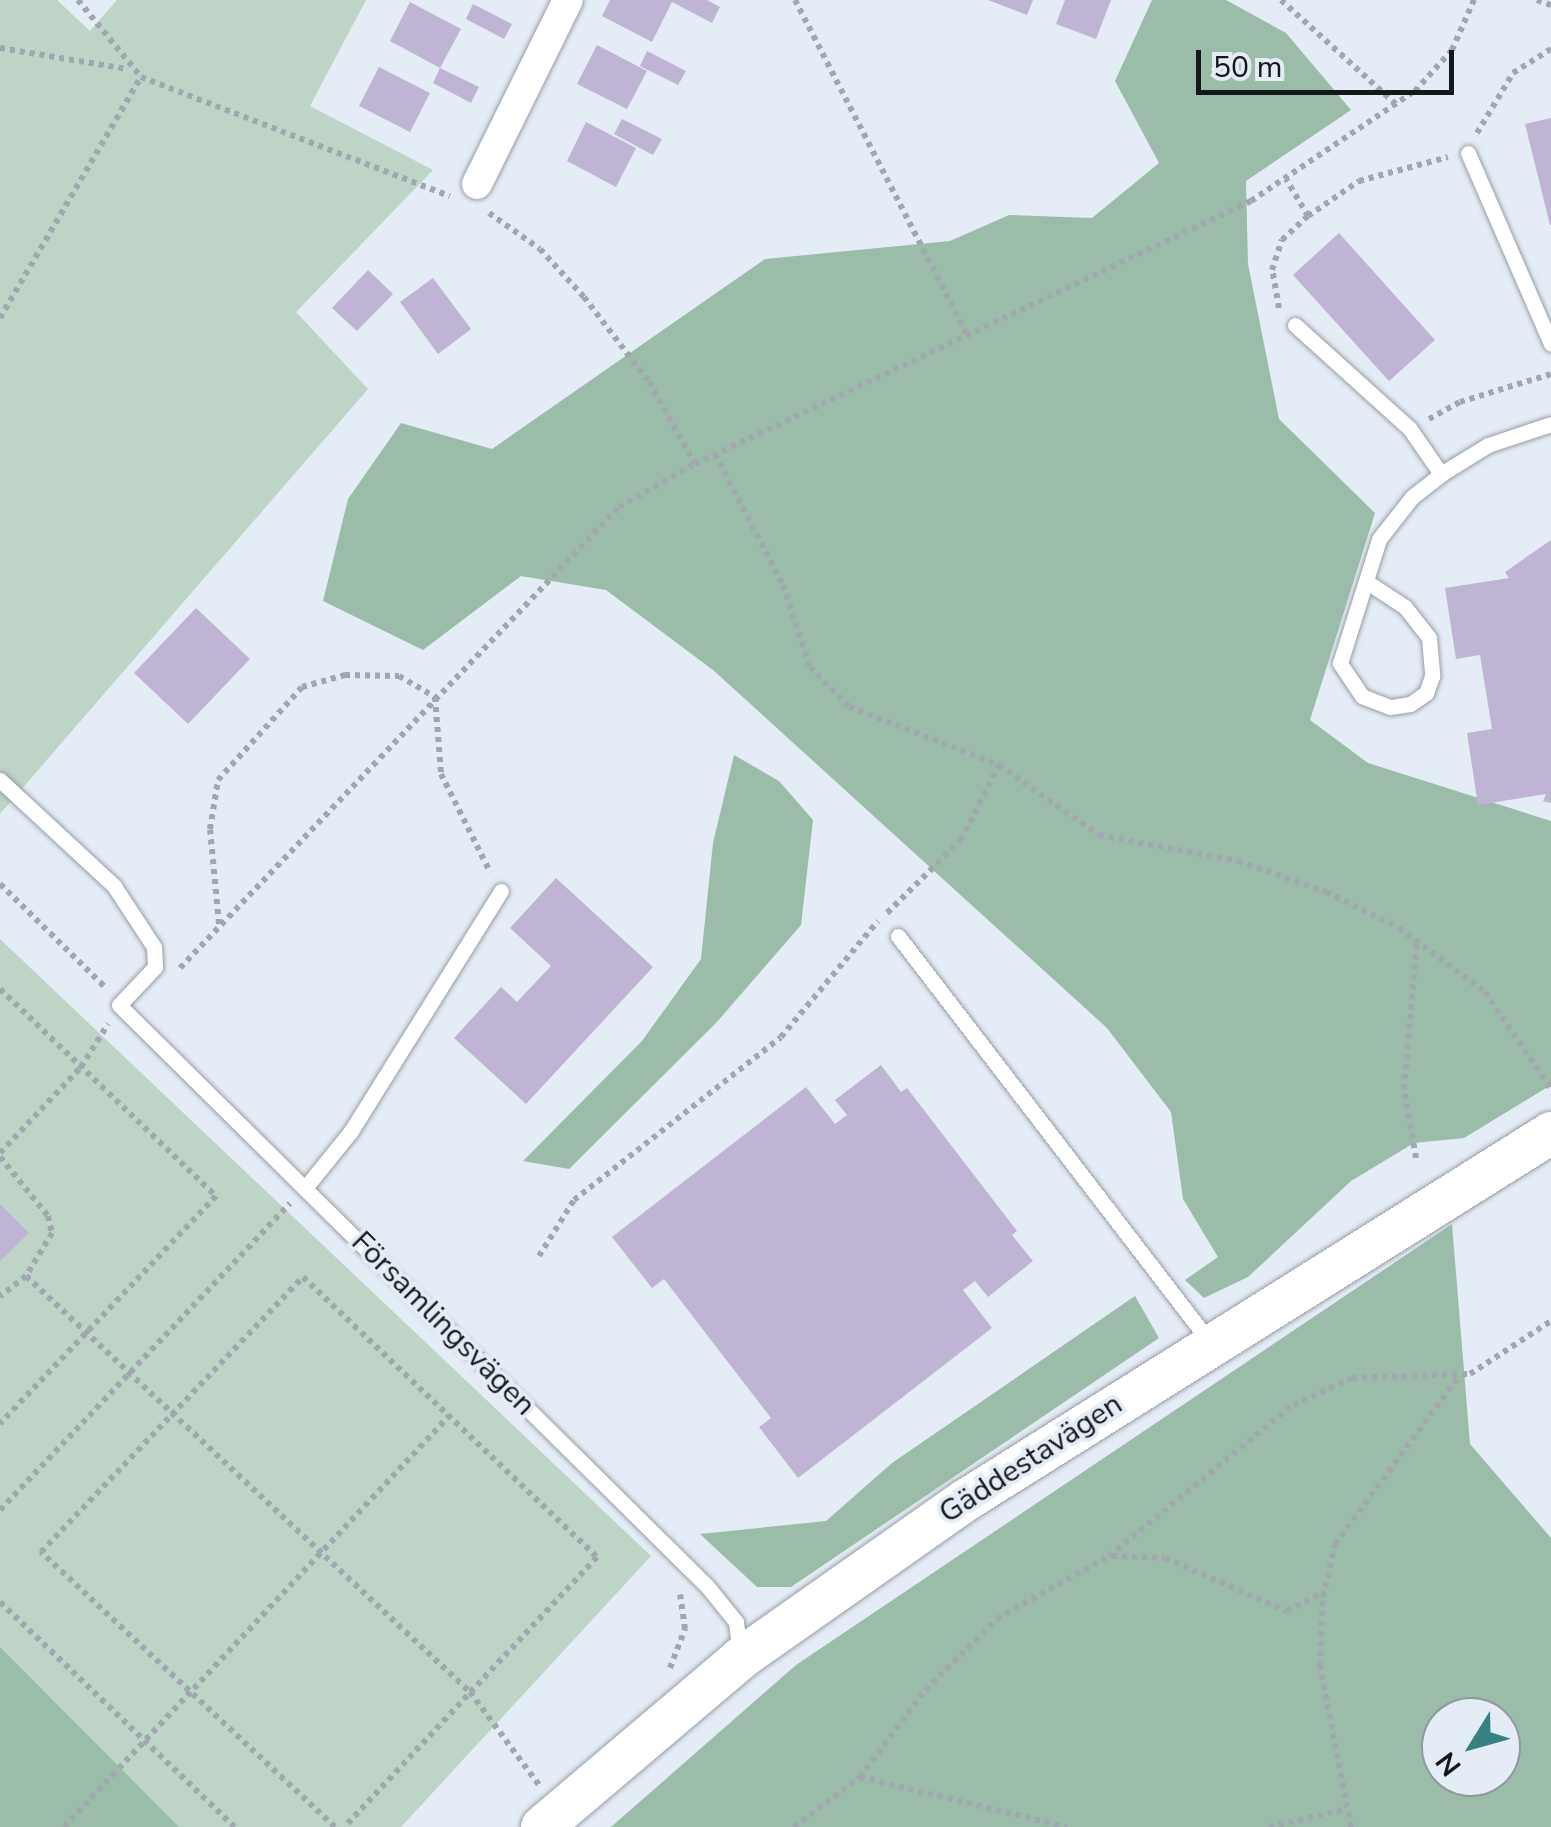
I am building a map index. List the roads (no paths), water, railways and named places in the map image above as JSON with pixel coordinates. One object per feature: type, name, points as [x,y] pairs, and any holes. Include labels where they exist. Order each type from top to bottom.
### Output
[{"type":"street","points":[[471,197],[568,0]]},
{"type":"street","name":"Gäddestavägen","points":[[542,1808],[741,1658],[966,1500],[1551,1134]]},
{"type":"lane","points":[[1468,153],[1551,344]]},
{"type":"lane","points":[[1295,326],[1410,429],[1441,474]]},
{"type":"lane","points":[[1370,584],[1405,607],[1429,638],[1432,676],[1426,693],[1410,704],[1377,704],[1343,674],[1351,616],[1370,584],[1379,539],[1391,519],[1441,474],[1488,445],[1551,424]]},
{"type":"lane","name":"Församlingsvägen","points":[[0,780],[102,874],[154,947],[154,967],[120,1004],[707,1586],[736,1622],[741,1658]]},
{"type":"lane","points":[[305,1188],[351,1130],[501,890]]},
{"type":"lane","points":[[898,936],[1212,1344]]}]
